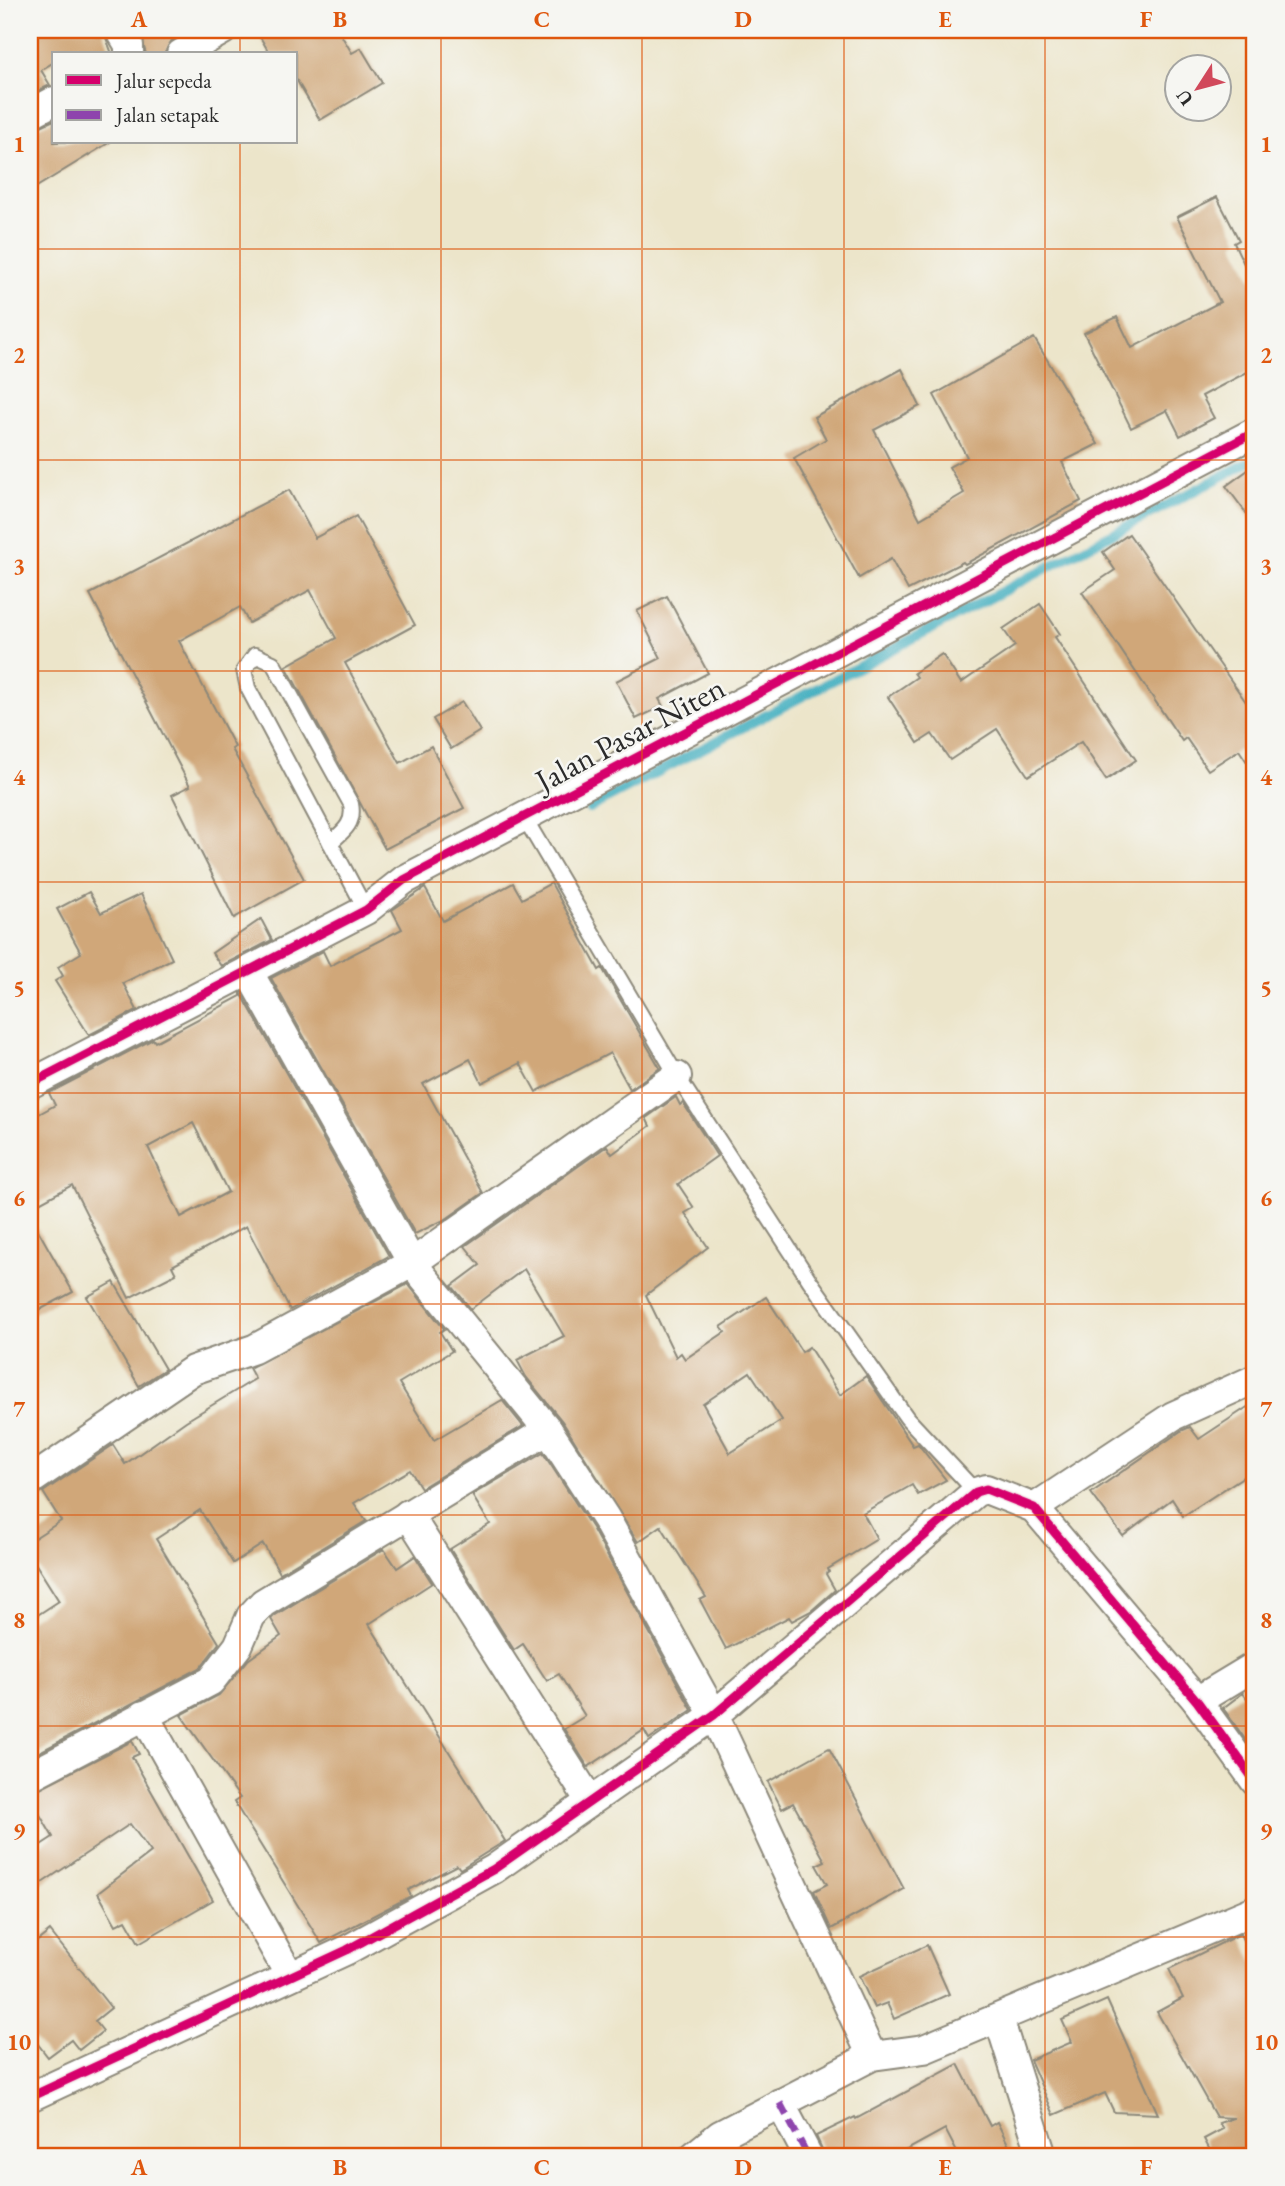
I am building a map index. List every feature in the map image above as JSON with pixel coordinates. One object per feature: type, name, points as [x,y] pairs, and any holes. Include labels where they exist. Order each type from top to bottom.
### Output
[{"type":"street","points":[[120,30],[129,52]]},
{"type":"street","points":[[184,52],[223,30]]},
{"type":"street","points":[[30,114],[52,102]]},
{"type":"street","name":"Jalan Pasar Niten","points":[[30,1084],[366,910],[404,880],[1255,432]]},
{"type":"street","points":[[248,971],[412,1263],[548,1430],[606,1519],[713,1715],[872,2056]]},
{"type":"street","points":[[30,1480],[193,1370],[254,1349],[412,1263],[677,1076]]},
{"type":"street","points":[[1025,1505],[1172,1416],[1255,1379]]},
{"type":"street","points":[[30,1776],[211,1681],[238,1646],[251,1616],[263,1602],[548,1430]]},
{"type":"street","points":[[31,2096],[347,1950],[494,1869],[713,1715],[981,1491],[1025,1505],[1197,1701],[1255,1781]]},
{"type":"street","points":[[408,1514],[590,1801]]},
{"type":"street","points":[[1197,1701],[1255,1666]]},
{"type":"street","points":[[145,1715],[290,1976]]},
{"type":"street","points":[[694,2156],[720,2134],[872,2056],[923,2049],[1037,2004],[1255,1910]]},
{"type":"street","points":[[1000,2018],[1042,2156]]},
{"type":"street","points":[[780,2103],[808,2156]]},
{"type":"lane","points":[[330,843],[349,827],[353,814],[351,804],[273,663],[255,655],[244,670],[248,688],[330,843],[366,910]]},
{"type":"lane","points":[[524,817],[677,1076],[810,1282],[906,1418],[981,1491]]},
{"type":"building","points":[[30,30],[103,30],[111,52],[52,52],[52,63],[41,70],[50,85],[30,95]]},
{"type":"building","points":[[139,30],[190,30],[172,40],[165,52],[145,52]]},
{"type":"building","points":[[256,30],[338,30],[352,53],[361,48],[382,83],[320,120],[298,82],[298,52],[269,52]]},
{"type":"building","points":[[52,121],[52,144],[107,144],[30,191],[30,131]]},
{"type":"building","points":[[1217,197],[1239,240],[1234,243],[1255,287],[1255,368],[1202,396],[1214,418],[1180,436],[1167,410],[1131,428],[1084,333],[1117,317],[1132,348],[1220,302],[1177,217]]},
{"type":"building","points":[[1034,338],[1098,444],[1062,462],[1081,501],[965,564],[963,562],[908,590],[891,559],[859,578],[794,458],[826,439],[814,417],[902,369],[920,406],[874,430],[920,519],[964,493],[949,467],[967,457],[934,395]]},
{"type":"building","points":[[1255,465],[1255,525],[1226,486]]},
{"type":"building","points":[[289,490],[315,538],[356,516],[415,625],[345,663],[400,763],[431,746],[464,808],[385,849],[286,666],[336,638],[310,590],[249,623],[240,607],[179,641],[235,747],[232,749],[304,879],[234,918],[172,795],[190,786],[90,594]]},
{"type":"building","points":[[1129,534],[1255,715],[1255,774],[1239,750],[1208,770],[1186,738],[1182,741],[1082,592],[1115,570],[1103,552]]},
{"type":"building","points":[[667,596],[708,673],[659,699],[663,706],[636,719],[616,681],[661,658],[637,611]]},
{"type":"building","points":[[1040,604],[1060,634],[1055,637],[1136,760],[1106,780],[1081,742],[1028,776],[997,729],[950,760],[932,734],[918,743],[888,697],[917,677],[914,673],[942,654],[961,683],[1015,646],[1003,629]]},
{"type":"building","points":[[462,702],[480,731],[451,749],[433,719]]},
{"type":"building","points":[[513,883],[522,899],[551,883],[599,970],[602,968],[660,1068],[630,1089],[610,1053],[536,1092],[520,1063],[482,1083],[470,1059],[423,1084],[483,1193],[446,1219],[415,1234],[271,978],[323,951],[330,966],[402,929],[392,910],[425,888],[443,921]]},
{"type":"building","points":[[89,892],[101,913],[141,894],[172,959],[123,983],[137,1010],[89,1035],[55,981],[63,976],[58,967],[81,953],[57,909]]},
{"type":"building","points":[[261,919],[272,940],[221,966],[212,953]]},
{"type":"building","points":[[241,993],[389,1256],[290,1310],[246,1226],[172,1266],[176,1274],[129,1298],[72,1185],[30,1208],[30,1119],[55,1105],[49,1093],[153,1039],[155,1042],[241,996]],"holes":[[[193,1123],[228,1192],[181,1217],[148,1147]]]},
{"type":"building","points":[[676,1097],[680,1105],[683,1103],[717,1156],[678,1184],[694,1208],[685,1213],[708,1247],[646,1295],[676,1357],[681,1353],[685,1359],[725,1332],[721,1327],[766,1297],[802,1352],[809,1347],[840,1395],[866,1376],[913,1446],[918,1444],[946,1480],[918,1495],[912,1485],[863,1513],[877,1539],[828,1569],[826,1574],[835,1590],[811,1611],[792,1621],[789,1617],[726,1649],[700,1600],[706,1597],[661,1526],[638,1542],[562,1421],[526,1377],[517,1360],[564,1336],[524,1269],[471,1309],[452,1286],[480,1265],[465,1246],[607,1146],[612,1154],[650,1126],[646,1118]],"holes":[[[750,1372],[782,1420],[730,1453],[703,1404]]]},
{"type":"building","points":[[30,1216],[73,1292],[30,1315]]},
{"type":"building","points":[[114,1282],[165,1369],[139,1386],[87,1297]]},
{"type":"building","points":[[408,1284],[444,1329],[440,1332],[452,1351],[399,1383],[434,1440],[502,1400],[523,1426],[421,1488],[410,1470],[354,1503],[366,1521],[280,1573],[263,1544],[233,1563],[200,1510],[156,1539],[219,1643],[200,1668],[30,1757],[30,1620],[59,1601],[30,1555],[30,1541],[61,1521],[43,1492],[113,1445],[125,1464],[186,1421],[255,1379],[249,1368]]},
{"type":"building","points":[[1255,1402],[1255,1469],[1183,1516],[1172,1499],[1123,1536],[1091,1493],[1181,1431],[1190,1427],[1199,1439]]},
{"type":"building","points":[[543,1453],[592,1528],[692,1710],[649,1739],[644,1730],[588,1767],[564,1729],[585,1716],[559,1674],[547,1681],[523,1644],[514,1650],[450,1549],[490,1524],[472,1495]]},
{"type":"building","points":[[384,1549],[397,1568],[415,1556],[432,1583],[369,1624],[505,1841],[460,1869],[457,1865],[408,1890],[411,1896],[321,1943],[234,1802],[240,1798],[181,1715],[219,1695],[248,1660],[281,1636],[271,1619],[274,1616]]},
{"type":"building","points":[[1243,1693],[1255,1710],[1255,1753],[1223,1708]]},
{"type":"building","points":[[132,1741],[139,1754],[132,1757],[213,1900],[139,1943],[126,1920],[116,1925],[98,1893],[151,1852],[130,1824],[30,1891],[30,1852],[53,1837],[30,1798],[30,1793]]},
{"type":"building","points":[[829,1748],[904,1889],[831,1929],[814,1891],[827,1884],[816,1865],[825,1861],[793,1803],[782,1809],[768,1782]]},
{"type":"building","points":[[50,1931],[111,2008],[95,2021],[103,2031],[79,2050],[71,2040],[48,2057],[30,2034],[30,1947]]},
{"type":"building","points":[[1240,1934],[1255,1964],[1255,2143],[1231,2156],[1213,2156],[1204,2139],[1223,2129],[1219,2123],[1234,2118],[1216,2117],[1157,2012],[1183,1998],[1169,1969]]},
{"type":"building","points":[[927,1945],[949,1994],[894,2019],[887,2003],[874,2008],[859,1976]]},
{"type":"building","points":[[1107,2000],[1158,2114],[1114,2112],[1105,2093],[1054,2115],[1030,2060],[1072,2042],[1062,2020]]},
{"type":"building","points":[[958,2064],[990,2126],[997,2122],[1014,2156],[959,2156],[945,2129],[896,2156],[825,2156],[816,2136],[855,2117],[856,2119]]},
{"type":"waterway","points":[[589,808],[1255,459]]},
{"type":"marked path","points":[[780,2103],[808,2156]]},
{"type":"cycle path","points":[[30,1084],[366,910],[404,880],[1255,432]]},
{"type":"cycle path","points":[[30,2097],[347,1950],[494,1869],[714,1715],[976,1492],[986,1489],[1034,1508],[1197,1701],[1255,1781]]}]
